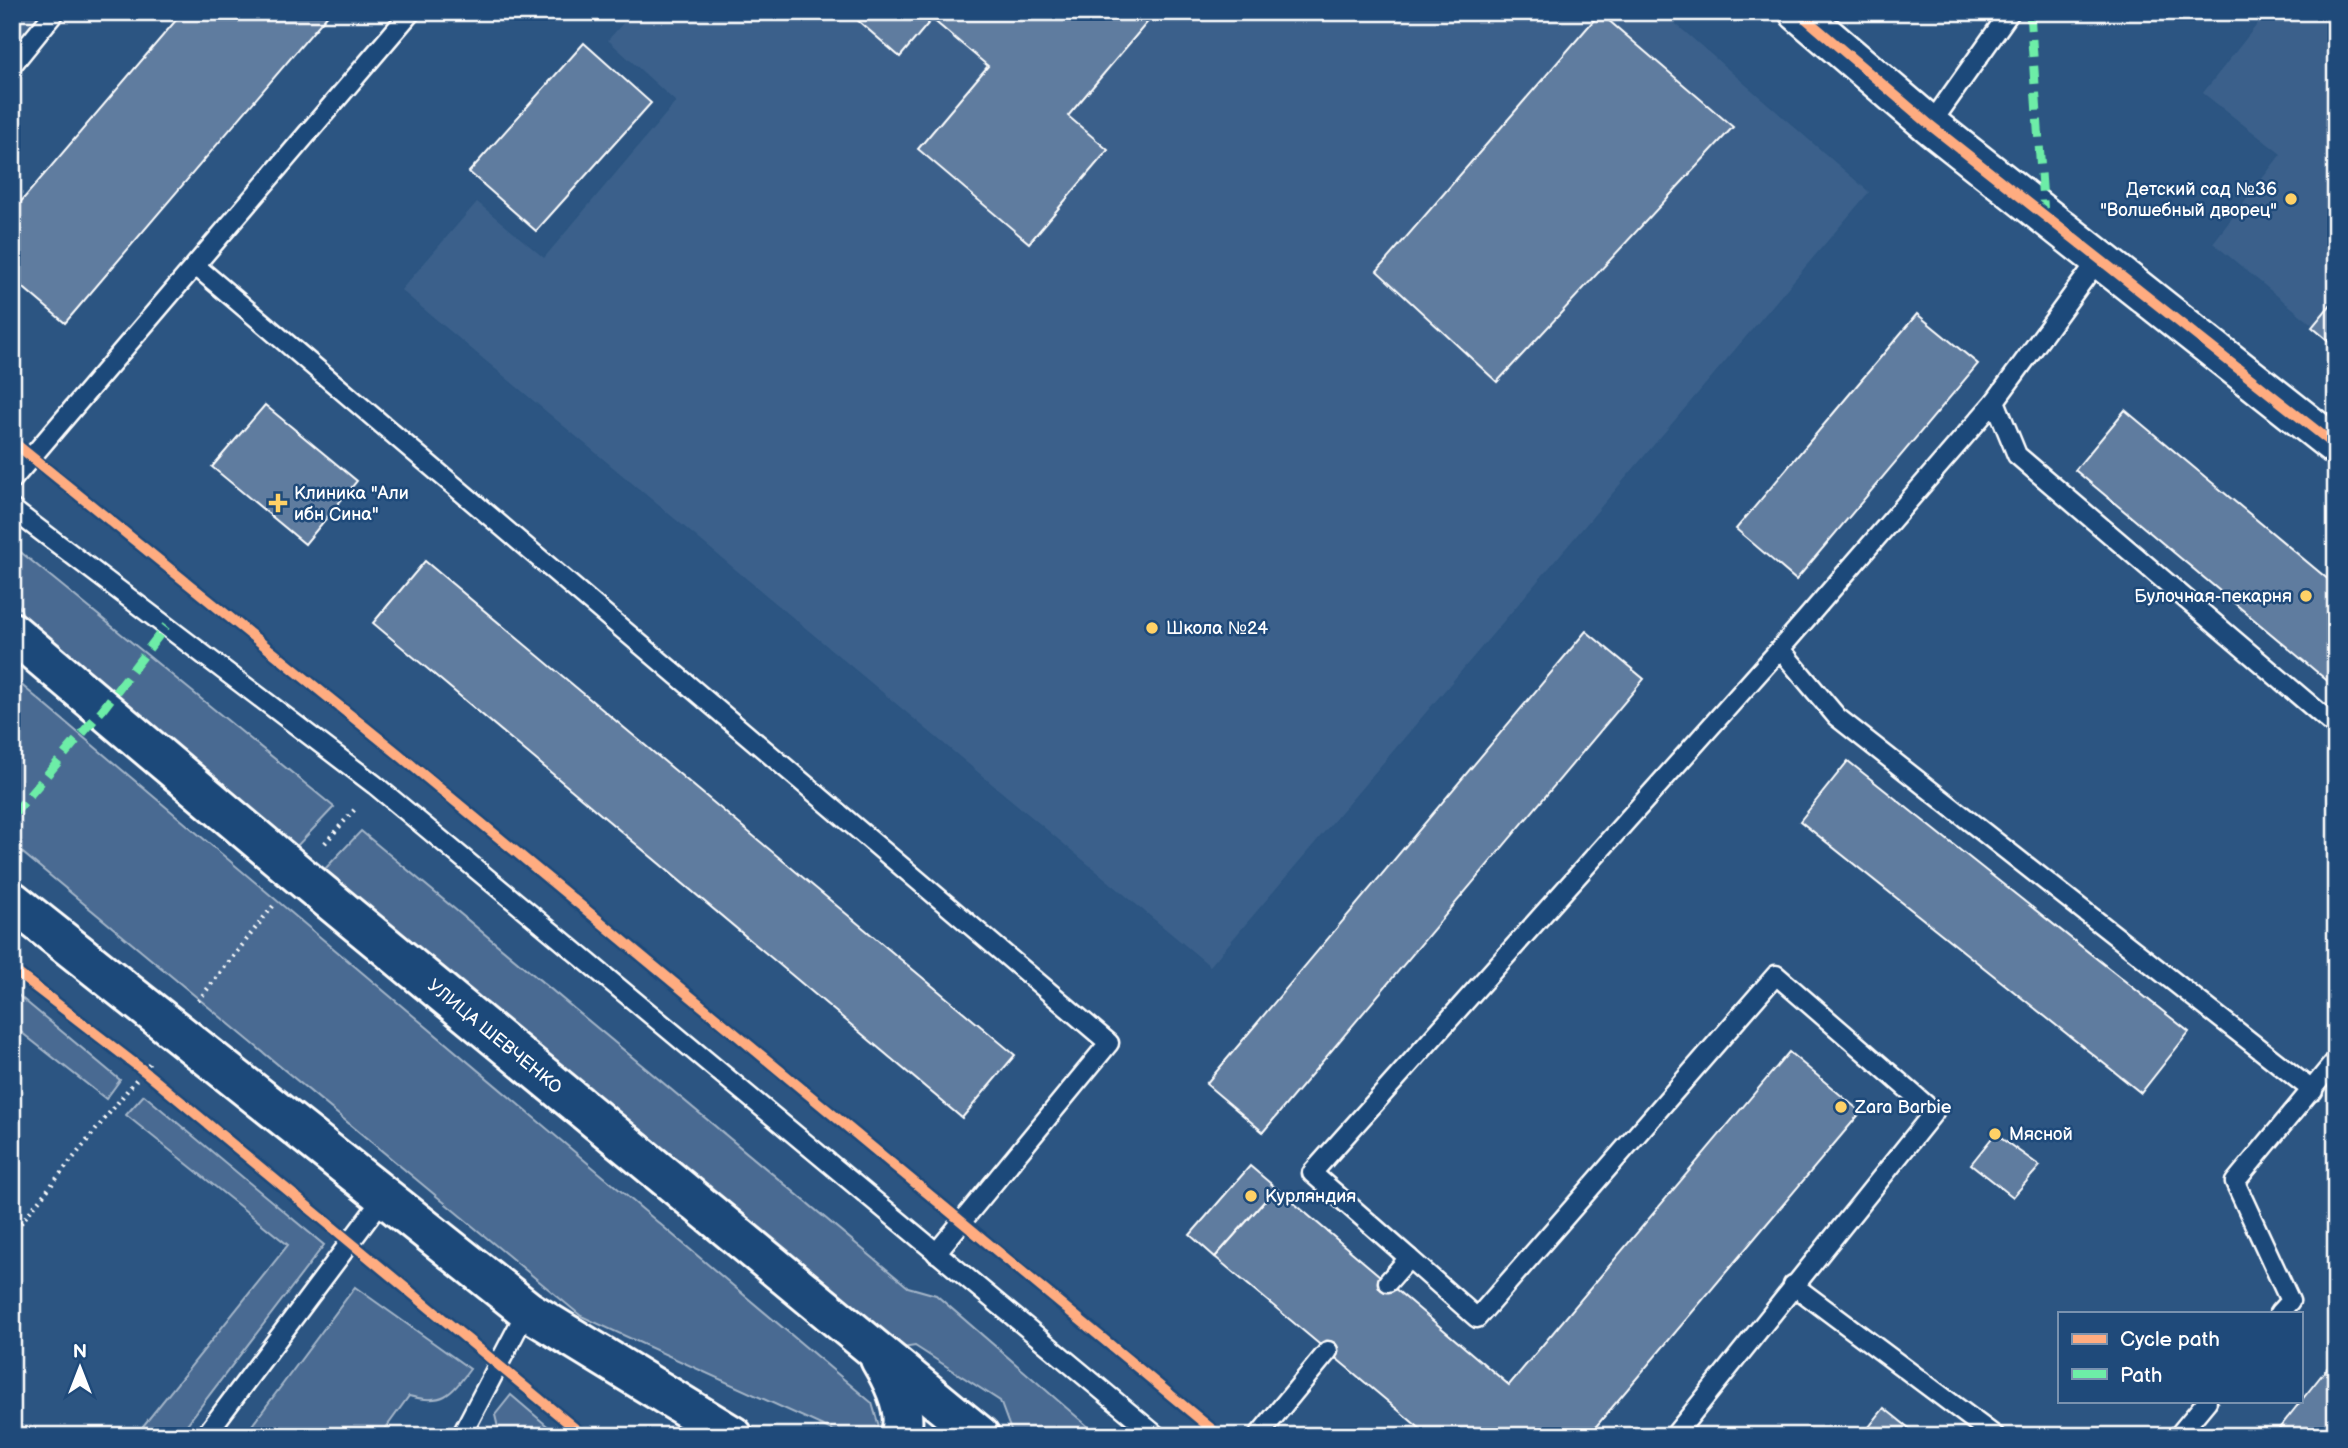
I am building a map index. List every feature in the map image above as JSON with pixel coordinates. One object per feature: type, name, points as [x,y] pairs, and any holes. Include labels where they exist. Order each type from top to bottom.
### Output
[{"type":"main road","name":"УЛИЦА ШЕВЧЕНКО","points":[[12,632],[298,874],[980,1436]]},
{"type":"main road","points":[[12,901],[527,1310],[733,1436]]},
{"type":"main road","points":[[875,1350],[891,1377],[900,1404],[900,1436]]},
{"type":"street","points":[[1798,12],[1930,125],[2336,446]]},
{"type":"lane","points":[[12,65],[55,12]]},
{"type":"lane","points":[[12,480],[197,267],[411,12]]},
{"type":"lane","points":[[1930,125],[2010,12]]},
{"type":"lane","points":[[1674,1436],[1793,1284],[1934,1112],[1776,975],[1477,1318],[1312,1173],[1780,649],[1995,401],[2098,260]]},
{"type":"lane","points":[[197,267],[1109,1043],[936,1253]]},
{"type":"lane","points":[[1995,401],[2017,455],[2336,727]]},
{"type":"lane","points":[[12,509],[375,785],[1157,1436]]},
{"type":"lane","points":[[1780,649],[1837,718],[2313,1091]]},
{"type":"lane","points":[[2281,1312],[2290,1301],[2235,1182],[2336,1060]]},
{"type":"lane","points":[[205,1436],[384,1197]]},
{"type":"lane","points":[[1388,1283],[1409,1258]]},
{"type":"lane","points":[[1793,1284],[1995,1436]]},
{"type":"lane","points":[[461,1436],[527,1310]]},
{"type":"lane","points":[[1258,1436],[1328,1351]]},
{"type":"lane","points":[[2178,1436],[2206,1402]]},
{"type":"path","points":[[321,847],[375,785]]},
{"type":"path","points":[[194,1007],[280,897]]},
{"type":"path","points":[[133,1062],[154,1079]]},
{"type":"path","points":[[12,1234],[144,1071]]},
{"type":"shaded area","points":[[12,12],[55,12],[12,65]]},
{"type":"shaded area","name":"Школа №24","points":[[633,12],[1662,12],[1869,192],[1210,966],[401,290],[477,202],[544,258],[676,102],[608,40]]},
{"type":"shaded area","name":"Детский сад №36 \"Волшебный дворец\"","points":[[2267,12],[2336,12],[2336,344],[2213,243],[2281,154],[2203,93]]},
{"type":"shaded area","points":[[12,545],[334,807],[297,846],[30,628],[12,593]]},
{"type":"shaded area","points":[[12,677],[872,1403],[881,1433],[845,1436],[581,1316],[12,844]]},
{"type":"shaded area","points":[[361,831],[908,1287],[936,1295],[1099,1436],[1013,1436],[1000,1401],[915,1346],[890,1350],[324,870]]},
{"type":"shaded area","points":[[12,990],[120,1080],[106,1099],[12,1025]]},
{"type":"shaded area","points":[[144,1095],[324,1245],[178,1436],[140,1436],[143,1426],[288,1245],[126,1115]]},
{"type":"shaded area","points":[[355,1287],[470,1369],[445,1396],[438,1399],[421,1399],[409,1396],[380,1436],[244,1436]]},
{"type":"shaded area","points":[[511,1395],[559,1436],[500,1436],[495,1415]]},
{"type":"building","points":[[183,12],[330,12],[65,323],[12,278],[12,212]]},
{"type":"building","points":[[848,12],[1156,12],[1068,116],[1108,150],[1029,243],[918,149],[988,66],[932,19],[900,57]]},
{"type":"building","points":[[1600,13],[1733,127],[1497,382],[1377,271]]},
{"type":"building","points":[[584,43],[651,103],[536,231],[469,172]]},
{"type":"building","points":[[2336,298],[2336,347],[2312,327]]},
{"type":"building","points":[[1917,314],[1978,364],[1796,580],[1736,529]]},
{"type":"building","points":[[265,405],[357,481],[305,544],[212,467]]},
{"type":"building","points":[[2125,410],[2336,586],[2336,688],[2075,470]]},
{"type":"building","points":[[425,561],[1015,1055],[962,1118],[373,623]]},
{"type":"building","points":[[1586,631],[1644,679],[1263,1132],[1206,1084]]},
{"type":"building","points":[[1848,761],[2189,1032],[2141,1093],[1800,821]]},
{"type":"building","points":[[1789,1052],[1861,1112],[1588,1436],[1429,1436],[1215,1257],[1276,1188],[1509,1385]]},
{"type":"building","points":[[1995,1134],[2040,1166],[2013,1197],[1971,1164]]},
{"type":"building","points":[[1250,1166],[1276,1188],[1215,1257],[1190,1235]]},
{"type":"building","points":[[2336,1357],[2336,1436],[2273,1436]]},
{"type":"building","points":[[1884,1408],[1919,1436],[1862,1436]]},
{"type":"marked path","points":[[2030,12],[2044,216]]},
{"type":"marked path","points":[[12,816],[103,709],[166,626]]},
{"type":"cycle path","points":[[1798,12],[1930,125],[2336,446]]},
{"type":"cycle path","points":[[12,441],[397,753],[1220,1436]]},
{"type":"cycle path","points":[[12,969],[144,1071],[584,1436]]},
{"type":"place","name":"Детский сад №36 \"Волшебный дворец\"","points":[[2291,199]]},
{"type":"place","name":"Клиника \"Али ибн Сина\"","points":[[278,503]]},
{"type":"place","name":"Булочная-пекарня","points":[[2306,596]]},
{"type":"place","name":"Школа №24","points":[[1152,628]]},
{"type":"place","name":"Zara Barbie","points":[[1841,1107]]},
{"type":"place","name":"Мясной","points":[[1995,1134]]},
{"type":"place","name":"Курляндия","points":[[1251,1196]]}]
